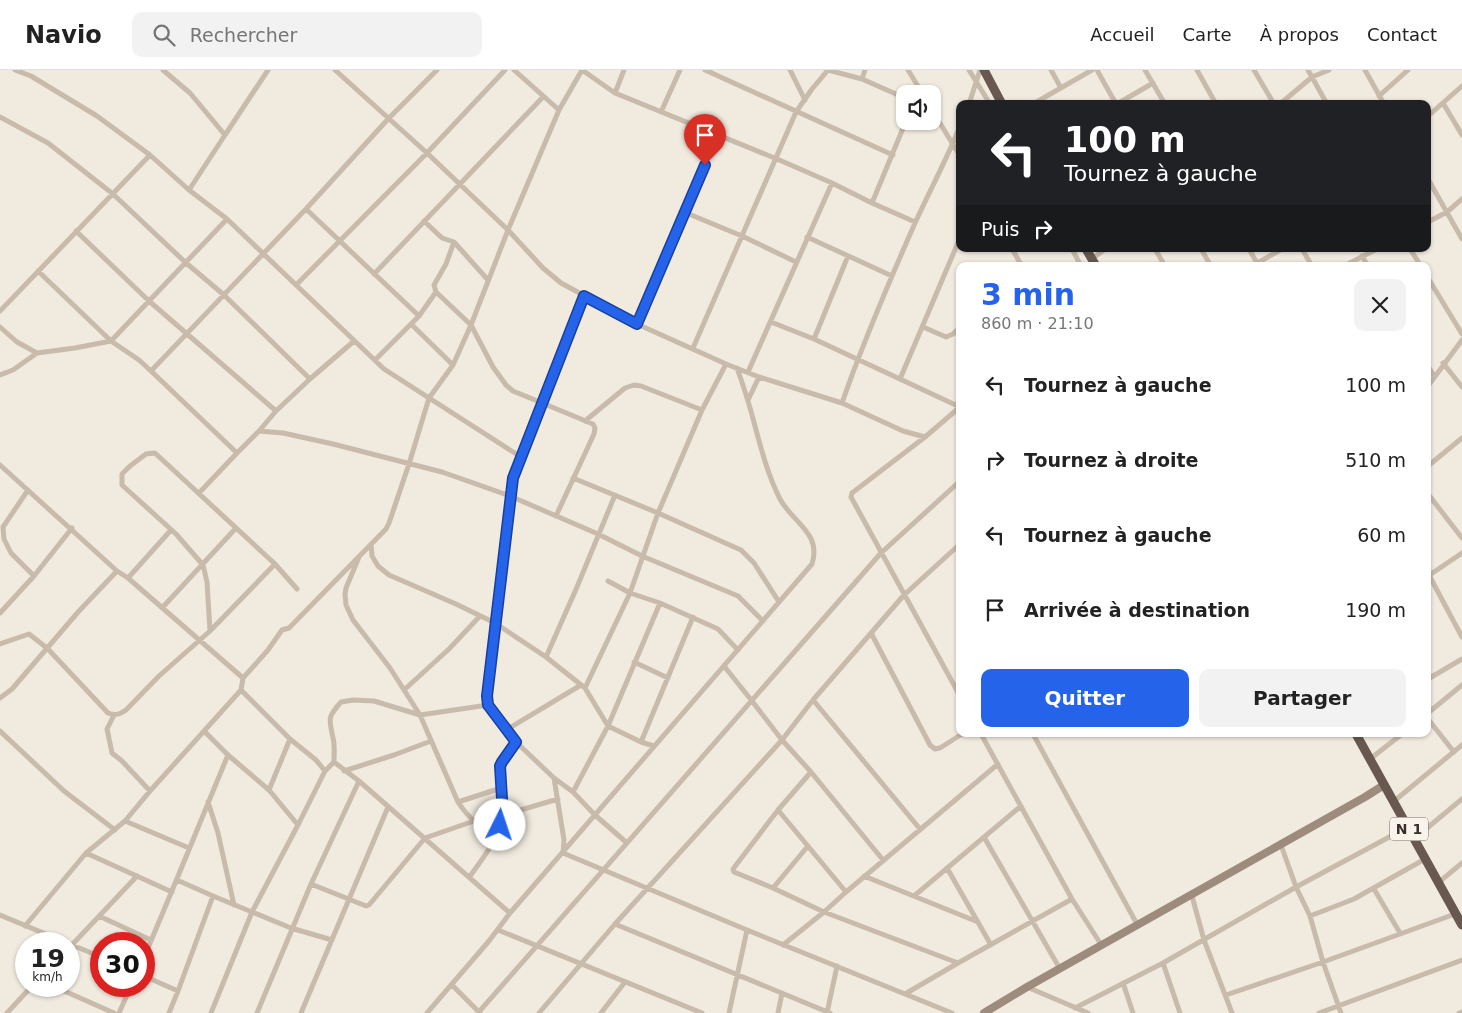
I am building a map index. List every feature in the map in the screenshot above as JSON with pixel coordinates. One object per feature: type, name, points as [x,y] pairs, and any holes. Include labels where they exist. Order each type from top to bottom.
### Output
[{"type":"highway","points":[[982,70],[1000,100]]},
{"type":"highway","name":"N 1","points":[[1358,737],[1462,925]]},
{"type":"main road","points":[[984,1013],[1384,785]]},
{"type":"street","points":[[16,70],[31,76],[97,116],[150,155],[189,190],[227,219],[388,372],[521,456]]},
{"type":"street","points":[[163,70],[190,93],[225,135]]},
{"type":"street","points":[[189,190],[268,70]]},
{"type":"street","points":[[335,70],[427,152],[561,284],[637,324],[726,364],[759,377],[842,403],[903,431],[925,437]]},
{"type":"street","points":[[152,371],[306,209],[389,118],[438,70]]},
{"type":"street","points":[[296,285],[505,70]]},
{"type":"street","points":[[514,70],[559,110]]},
{"type":"street","points":[[25,926],[86,854],[125,821],[241,690],[243,678],[268,650],[282,630],[288,628],[381,535],[389,523],[429,398],[453,364],[471,325],[508,230],[559,110],[582,70],[615,93],[718,134],[832,183],[915,222]]},
{"type":"street","points":[[615,93],[624,70]]},
{"type":"street","points":[[660,112],[680,70]]},
{"type":"street","points":[[705,70],[893,155]]},
{"type":"street","points":[[790,70],[805,100]]},
{"type":"street","points":[[693,348],[796,112],[812,88],[828,70],[862,79],[896,94]]},
{"type":"street","points":[[862,79],[865,70]]},
{"type":"street","points":[[908,70],[916,85]]},
{"type":"street","points":[[969,70],[987,100]]},
{"type":"street","points":[[970,100],[982,70]]},
{"type":"street","points":[[1051,70],[1061,88]]},
{"type":"street","points":[[1040,100],[1092,70]]},
{"type":"street","points":[[1098,70],[1115,100]]},
{"type":"street","points":[[1145,70],[1163,100]]},
{"type":"street","points":[[1198,70],[1214,100]]},
{"type":"street","points":[[1254,70],[1272,100]]},
{"type":"street","points":[[1308,70],[1325,100]]},
{"type":"street","points":[[1285,100],[1312,77],[1329,70]]},
{"type":"street","points":[[1365,70],[1382,100]]},
{"type":"street","points":[[1379,96],[1408,70]]},
{"type":"street","points":[[1124,100],[1153,83]]},
{"type":"street","points":[[1431,113],[1462,86]]},
{"type":"street","points":[[374,274],[542,96]]},
{"type":"street","points":[[1443,103],[1462,135]]},
{"type":"street","points":[[0,117],[48,142],[113,194],[224,295],[310,378]]},
{"type":"street","points":[[941,124],[956,149]]},
{"type":"street","points":[[872,203],[903,130]]},
{"type":"street","points":[[637,324],[718,134]]},
{"type":"street","points":[[842,403],[857,359],[915,222],[956,136]]},
{"type":"street","points":[[0,311],[150,155]]},
{"type":"street","points":[[748,372],[832,183]]},
{"type":"street","points":[[1431,184],[1462,239]]},
{"type":"street","points":[[1431,220],[1447,212],[1462,199]]},
{"type":"street","points":[[306,209],[419,316]]},
{"type":"street","points":[[684,212],[742,236],[796,262]]},
{"type":"street","points":[[0,375],[13,370],[36,353],[110,341],[227,219]]},
{"type":"street","points":[[424,221],[442,238],[454,242],[488,280]]},
{"type":"street","points":[[76,231],[149,301],[276,411]]},
{"type":"street","points":[[807,237],[892,276]]},
{"type":"street","points":[[454,242],[446,264],[434,285],[436,292],[471,325],[493,366],[506,385],[513,391],[585,420],[593,424],[595,428],[594,434],[556,516]]},
{"type":"street","points":[[900,379],[956,247]]},
{"type":"street","points":[[1095,262],[1103,252]]},
{"type":"street","points":[[1259,262],[1277,252]]},
{"type":"street","points":[[1351,262],[1370,252]]},
{"type":"street","points":[[814,339],[848,256]]},
{"type":"street","points":[[1362,256],[1366,262]]},
{"type":"street","points":[[38,271],[110,341],[152,371],[237,453]]},
{"type":"street","points":[[1431,283],[1462,334]]},
{"type":"street","points":[[375,360],[419,316],[436,292]]},
{"type":"street","points":[[584,296],[513,478],[487,696],[488,705],[516,742],[554,778],[574,792],[627,843]]},
{"type":"street","points":[[771,322],[814,339],[956,405]]},
{"type":"street","points":[[411,324],[453,364]]},
{"type":"street","points":[[0,327],[17,342],[36,353]]},
{"type":"street","points":[[922,327],[946,336],[956,331]]},
{"type":"street","points":[[1431,381],[1462,340]]},
{"type":"street","points":[[199,493],[276,411],[310,378],[354,341]]},
{"type":"street","points":[[1443,363],[1462,387]]},
{"type":"street","points":[[506,730],[583,687],[630,593],[658,513],[702,410],[726,364]]},
{"type":"street","points":[[427,1013],[498,930],[510,913],[812,564],[815,553],[812,539],[807,530],[780,499],[767,470],[737,368]]},
{"type":"street","points":[[1431,371],[1434,376]]},
{"type":"street","points":[[748,401],[759,377]]},
{"type":"street","points":[[585,420],[626,388],[634,385],[702,410]]},
{"type":"street","points":[[955,412],[852,493],[850,497],[956,689]]},
{"type":"street","points":[[259,431],[283,433],[332,444],[448,474],[510,496],[598,534],[642,556],[738,596],[763,621]]},
{"type":"street","points":[[1431,464],[1462,438]]},
{"type":"street","points":[[210,631],[207,582],[203,565],[172,530],[122,486],[122,474],[146,454],[156,454],[275,564],[297,589]]},
{"type":"street","points":[[0,465],[117,570],[243,678]]},
{"type":"street","points":[[573,478],[741,550],[754,563],[779,602]]},
{"type":"street","points":[[452,985],[479,1012],[881,553],[956,484]]},
{"type":"street","points":[[28,490],[2,527],[4,539],[11,553],[34,576]]},
{"type":"street","points":[[546,657],[615,495]]},
{"type":"street","points":[[1431,498],[1462,538]]},
{"type":"street","points":[[0,613],[34,576],[72,528]]},
{"type":"street","points":[[162,608],[236,528]]},
{"type":"street","points":[[128,578],[172,530]]},
{"type":"street","points":[[371,544],[372,556],[378,566],[389,575],[495,623],[546,657],[583,687],[608,726],[641,742],[654,746]]},
{"type":"street","points":[[539,1013],[615,924],[782,740],[813,700],[904,595],[956,548]]},
{"type":"street","points":[[1431,574],[1462,553]]},
{"type":"street","points":[[359,555],[345,594],[346,605],[353,620],[390,668],[420,715],[458,802],[474,822],[496,836]]},
{"type":"street","points":[[0,644],[29,634],[47,648],[108,713],[114,715],[121,713],[210,631],[275,564]]},
{"type":"street","points":[[0,698],[12,689],[117,570]]},
{"type":"street","points":[[1431,579],[1462,637]]},
{"type":"street","points":[[608,580],[630,593],[660,602],[718,629],[738,650]]},
{"type":"street","points":[[574,792],[608,726],[660,602]]},
{"type":"street","points":[[404,690],[480,616]]},
{"type":"street","points":[[641,742],[693,617]]},
{"type":"street","points":[[871,633],[930,745],[935,749],[940,748],[957,737]]},
{"type":"street","points":[[1431,676],[1462,660]]},
{"type":"street","points":[[634,662],[668,678]]},
{"type":"street","points":[[724,666],[782,740],[811,772],[883,860]]},
{"type":"street","points":[[1431,711],[1462,685]]},
{"type":"street","points":[[241,690],[290,739],[316,760],[325,771]]},
{"type":"street","points":[[212,1013],[252,912],[325,771],[334,762],[334,740],[330,716],[341,702],[353,700],[374,701],[420,715],[488,705]]},
{"type":"street","points":[[813,700],[920,829]]},
{"type":"street","points":[[114,715],[107,729],[112,753],[150,791]]},
{"type":"street","points":[[1431,723],[1454,752]]},
{"type":"street","points":[[0,731],[64,791],[115,830]]},
{"type":"street","points":[[204,731],[228,755],[269,790],[298,825]]},
{"type":"street","points":[[983,737],[1072,899],[1102,946]]},
{"type":"street","points":[[1036,737],[1138,926]]},
{"type":"street","points":[[1370,759],[1398,737]]},
{"type":"street","points":[[269,790],[290,739]]},
{"type":"street","points":[[344,771],[431,741]]},
{"type":"street","points":[[470,876],[496,836],[503,815],[500,770],[502,762],[516,742]]},
{"type":"street","points":[[1393,802],[1461,747]]},
{"type":"street","points":[[154,932],[228,755]]},
{"type":"street","points":[[334,762],[470,876],[510,913]]},
{"type":"street","points":[[783,945],[998,764]]},
{"type":"street","points":[[811,772],[778,810],[733,869],[735,873],[773,888],[824,912],[958,962]]},
{"type":"street","points":[[554,778],[564,840],[563,853]]},
{"type":"street","points":[[257,1013],[291,928],[359,781]]},
{"type":"street","points":[[458,802],[501,788]]},
{"type":"street","points":[[503,815],[558,799]]},
{"type":"street","points":[[1414,839],[1462,800]]},
{"type":"street","points":[[208,802],[218,833],[234,905]]},
{"type":"street","points":[[914,896],[1021,806]]},
{"type":"street","points":[[301,1013],[388,807]]},
{"type":"street","points":[[778,810],[846,892]]},
{"type":"street","points":[[125,821],[189,848]]},
{"type":"street","points":[[311,884],[363,905],[369,905],[425,838],[474,822]]},
{"type":"street","points":[[1075,1008],[1162,963],[1296,887],[1408,827]]},
{"type":"street","points":[[984,837],[1060,969]]},
{"type":"street","points":[[1281,844],[1296,887],[1310,916],[1323,962],[1341,1013]]},
{"type":"street","points":[[773,888],[808,846]]},
{"type":"street","points":[[563,853],[952,1013]]},
{"type":"street","points":[[86,854],[172,892]]},
{"type":"street","points":[[1310,916],[1343,904],[1374,889],[1425,859]]},
{"type":"street","points":[[1438,883],[1462,863]]},
{"type":"street","points":[[947,868],[991,944]]},
{"type":"street","points":[[80,936],[137,876]]},
{"type":"street","points":[[864,876],[978,922]]},
{"type":"street","points":[[177,880],[291,928],[332,940]]},
{"type":"street","points":[[1374,889],[1400,933]]},
{"type":"street","points":[[169,1013],[213,896]]},
{"type":"street","points":[[1192,896],[1204,940],[1232,1013]]},
{"type":"street","points":[[905,994],[958,962],[1072,899]]},
{"type":"street","points":[[1226,996],[1455,914]]},
{"type":"street","points":[[0,915],[38,932]]},
{"type":"street","points":[[99,916],[134,932]]},
{"type":"street","points":[[615,924],[828,1013],[837,966]]},
{"type":"street","points":[[498,930],[702,1013]]},
{"type":"street","points":[[729,1013],[747,930]]},
{"type":"street","points":[[1319,1013],[1462,960]]},
{"type":"street","points":[[1162,963],[1180,1013]]},
{"type":"street","points":[[155,981],[178,990]]},
{"type":"street","points":[[601,1013],[625,982]]},
{"type":"street","points":[[1123,983],[1133,1013]]},
{"type":"street","points":[[1027,988],[1088,1013]]},
{"type":"street","points":[[778,1013],[782,993]]},
{"type":"street","points":[[7,1013],[22,997]]},
{"type":"street","points":[[78,997],[114,1013]]},
{"type":"street","points":[[119,1013],[126,997]]},
{"type":"route","points":[[500,825],[503,815],[500,766],[516,742],[486,700],[513,478],[584,296],[637,324],[705,165]]}]
